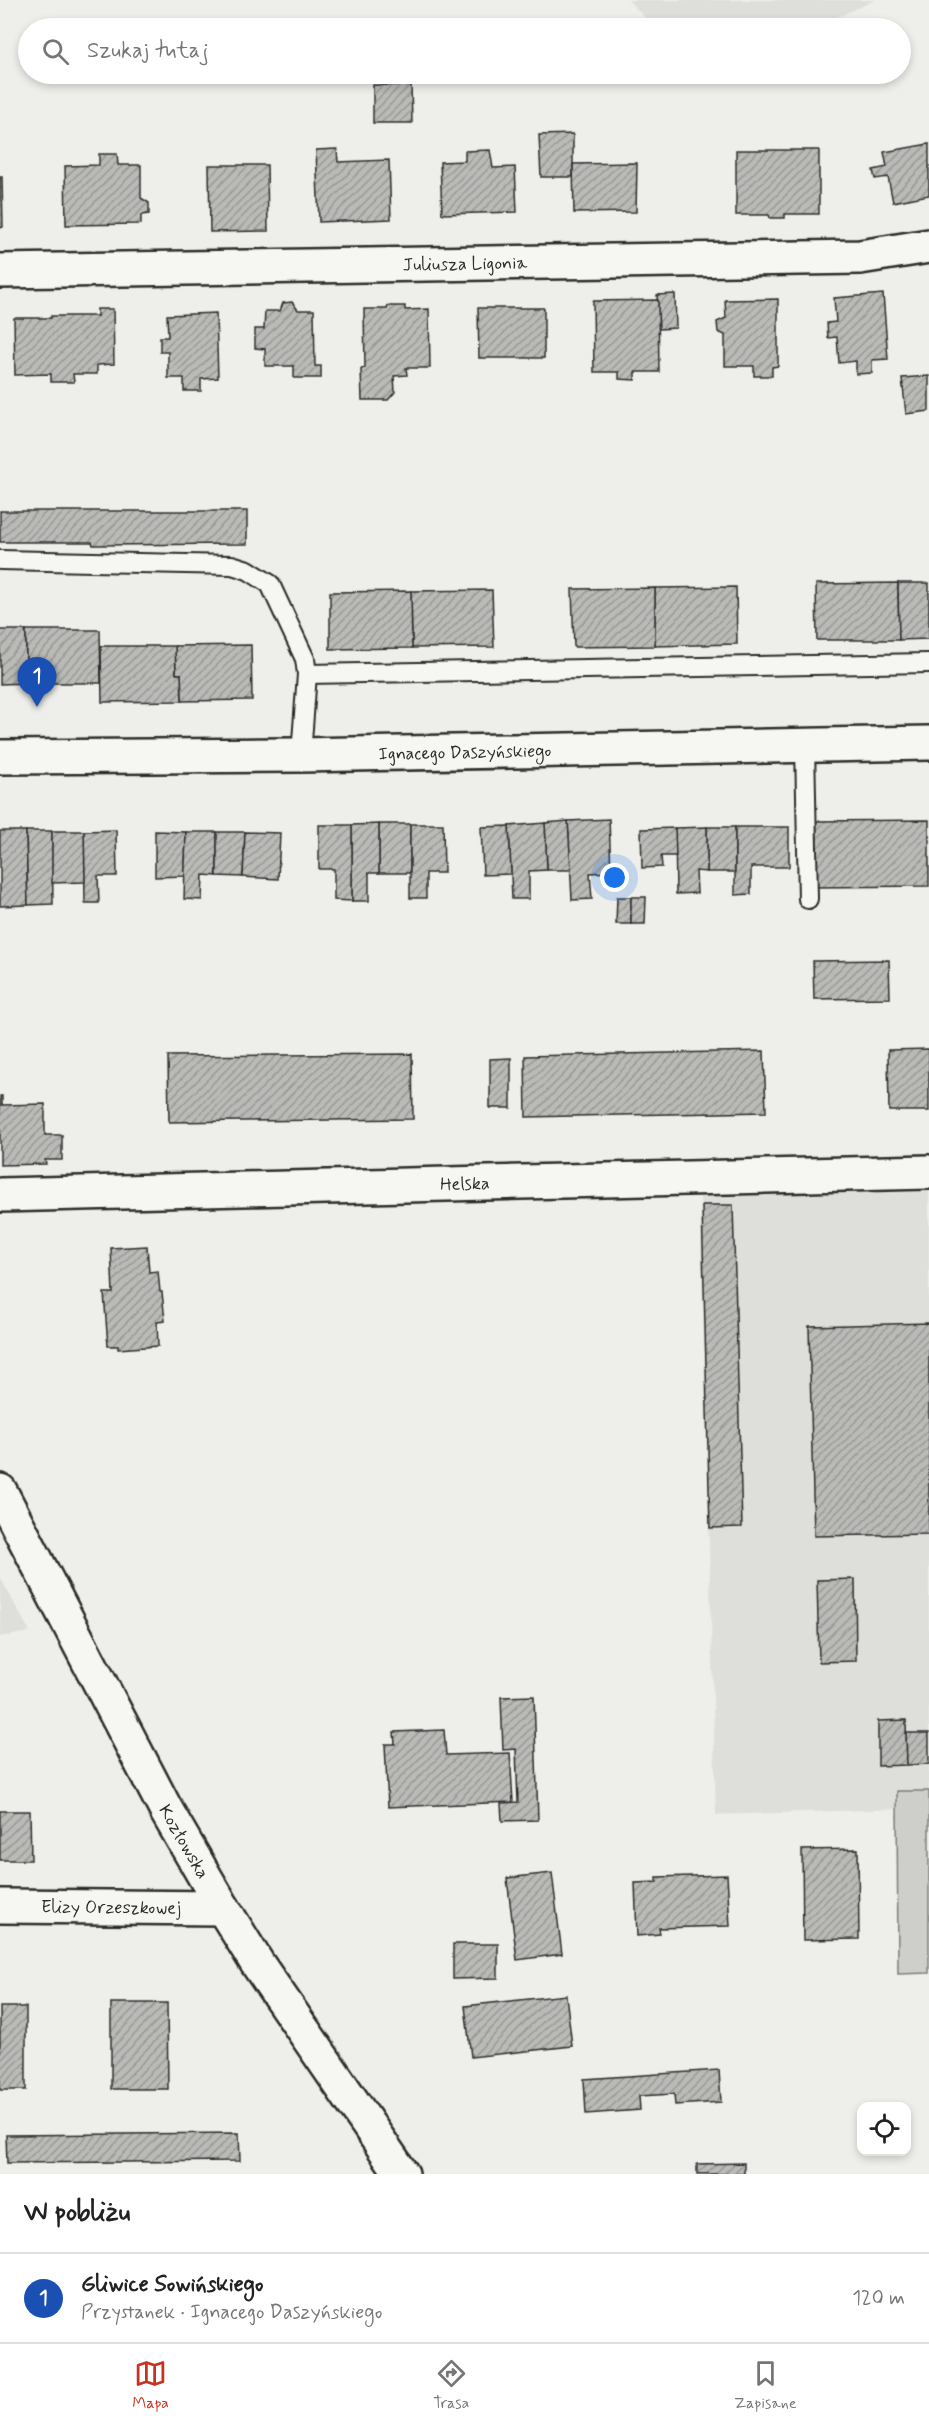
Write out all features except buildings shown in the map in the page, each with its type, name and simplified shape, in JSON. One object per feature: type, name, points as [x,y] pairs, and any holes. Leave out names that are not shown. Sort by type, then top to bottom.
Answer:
[{"type":"street","name":"Juliusza Ligonia","points":[[0,271],[840,258],[929,246]]},
{"type":"street","name":"Ignacego Daszyńskiego","points":[[0,757],[301,755],[929,743]]},
{"type":"street","name":"Helska","points":[[0,1195],[929,1172]]},
{"type":"street","name":"Kozłowska","points":[[0,1491],[166,1810],[223,1908],[256,1963],[402,2174]]},
{"type":"street","name":"Elizy Orzeszkowej","points":[[0,1906],[223,1908]]},
{"type":"lane","points":[[0,560],[232,565],[248,570],[270,584],[306,658],[307,674],[301,755]]},
{"type":"lane","points":[[307,674],[929,663]]},
{"type":"lane","points":[[805,745],[808,899]]},
{"type":"shaded area","points":[[628,0],[875,0],[835,18],[645,18]]},
{"type":"shaded area","points":[[929,1192],[929,1791],[897,1791],[897,1809],[716,1815],[700,1194]]},
{"type":"shaded area","points":[[0,1577],[30,1632],[0,1637]]},
{"type":"shaded area","points":[[897,1791],[929,1791],[929,1973],[898,1974]]},
{"type":"place","name":"Gliwice Sowińskiego","points":[[37,707]]}]
